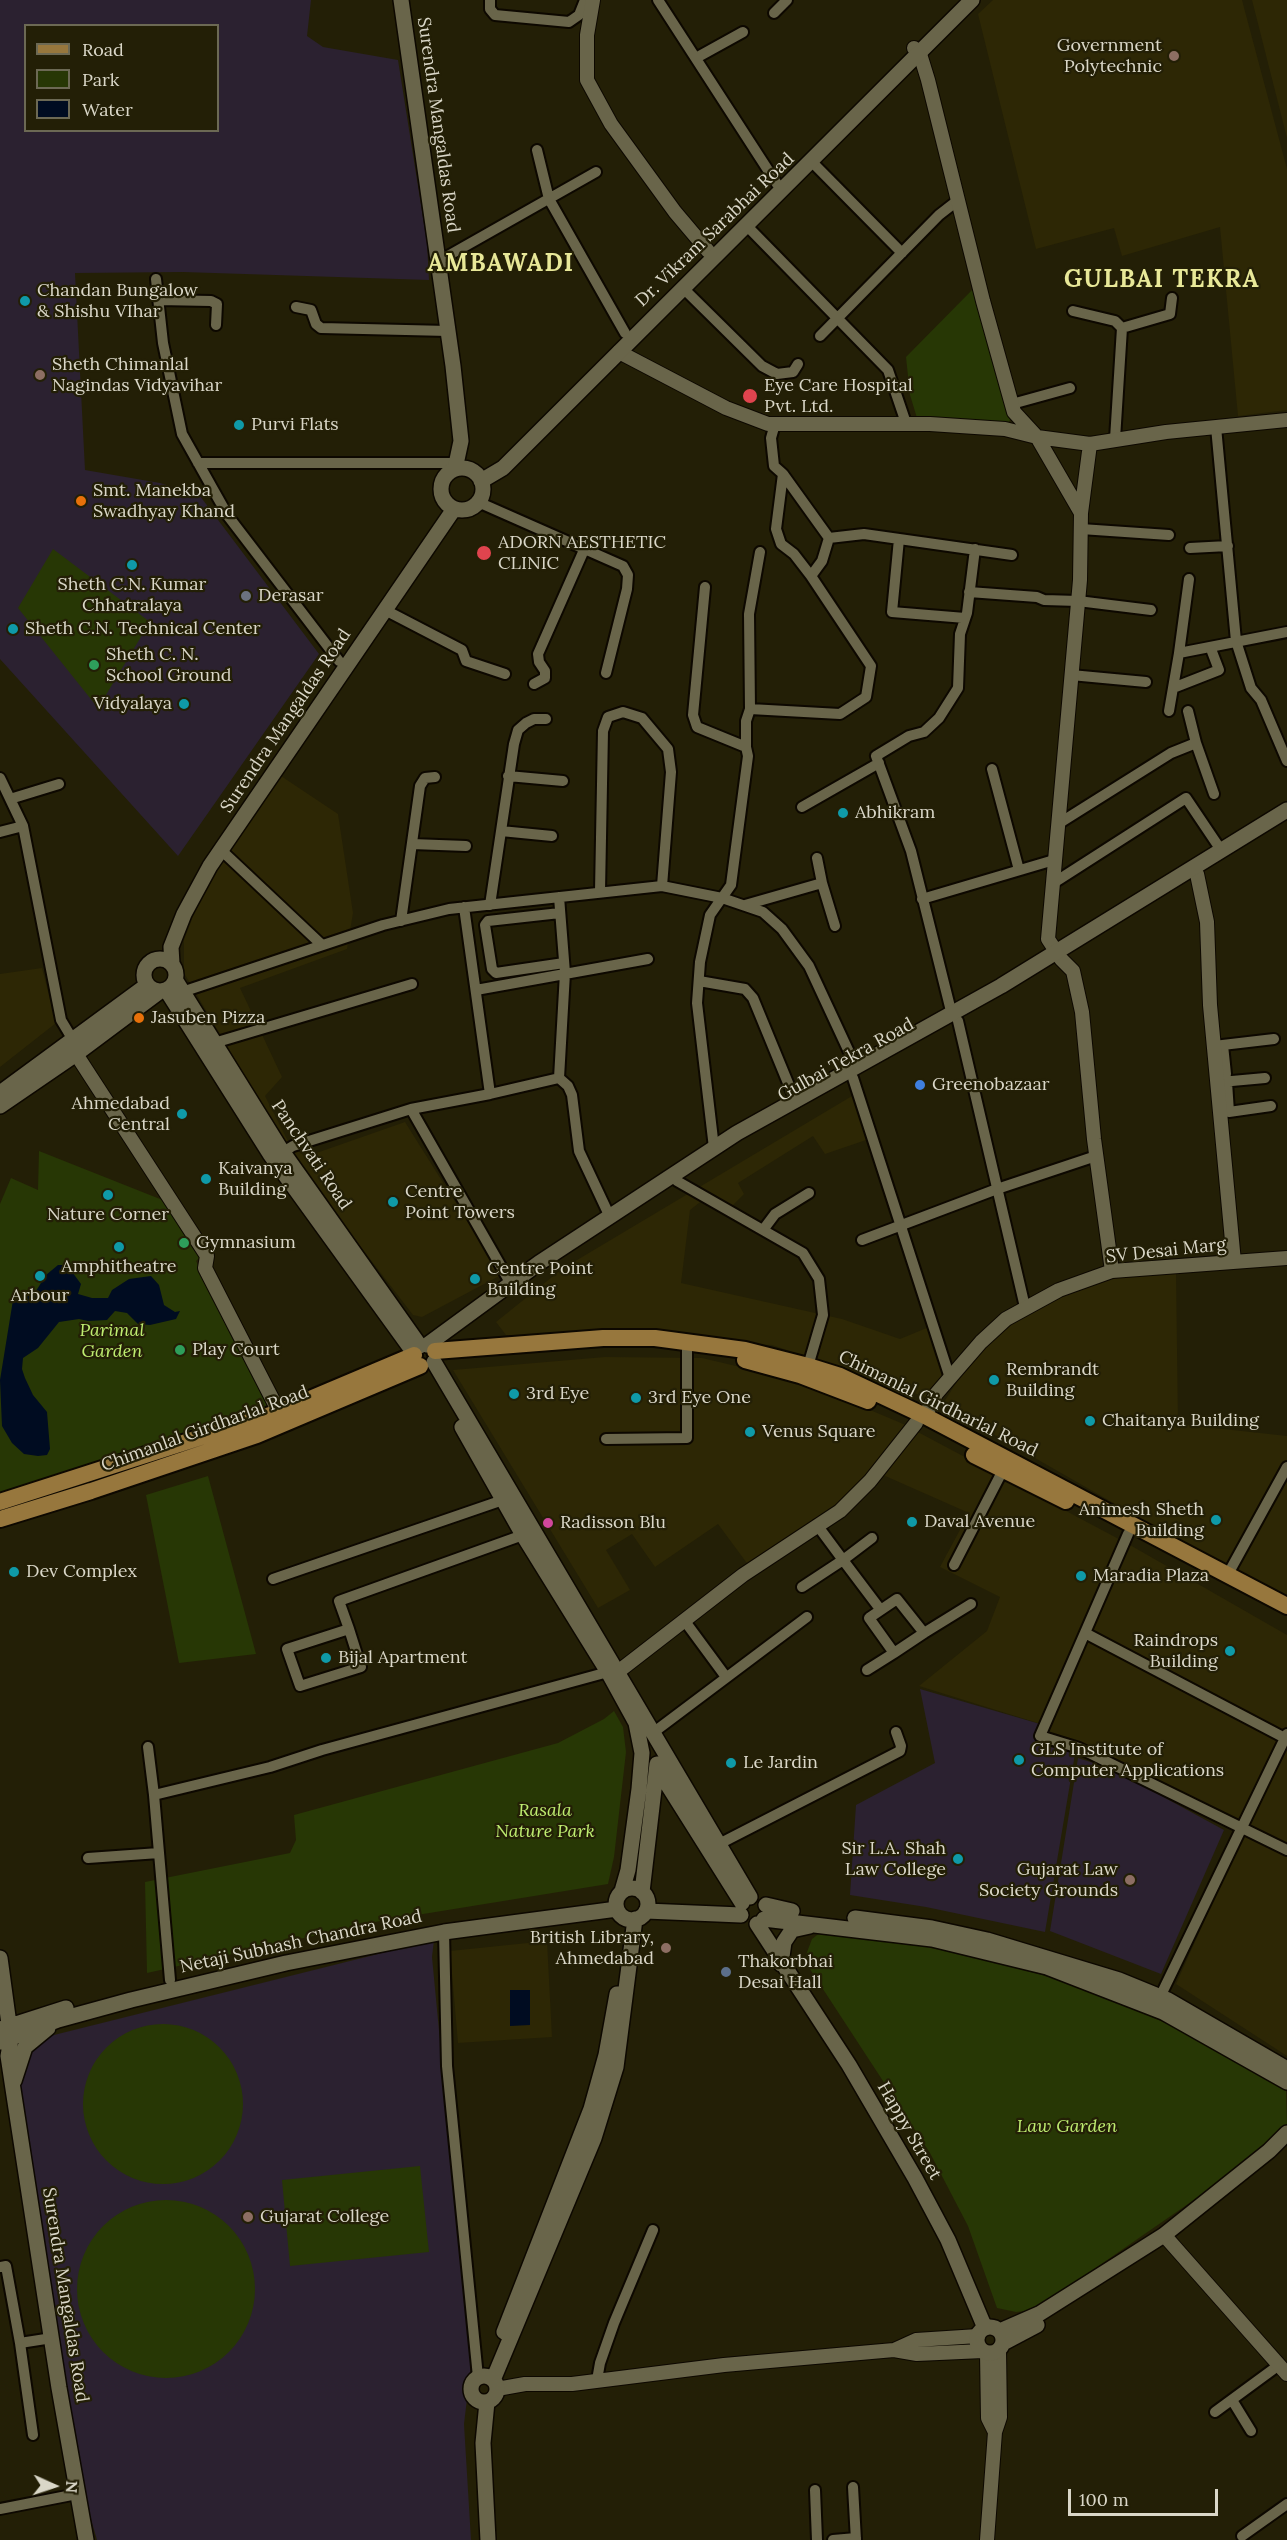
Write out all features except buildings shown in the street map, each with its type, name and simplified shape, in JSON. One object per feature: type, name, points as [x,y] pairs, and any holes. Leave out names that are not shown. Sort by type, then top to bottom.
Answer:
[{"type":"main road","name":"Surendra Mangaldas Road","points":[[401,0],[448,331],[460,441],[467,471]]},
{"type":"main road","name":"Surendra Mangaldas Road","points":[[410,0],[469,440],[467,471]]},
{"type":"main road","name":"Dr. Vikram Sarabhai Road","points":[[467,471],[502,468],[812,162],[917,51],[960,0]]},
{"type":"main road","name":"Dr. Vikram Sarabhai Road","points":[[467,471],[496,462],[708,250],[972,0]]},
{"type":"main road","points":[[467,471],[482,491],[478,502],[467,509],[451,506],[442,498],[441,484],[449,472],[467,471]]},
{"type":"main road","name":"Surendra Mangaldas Road","points":[[166,962],[163,944],[176,910],[202,861],[339,661],[451,506]]},
{"type":"main road","name":"Surendra Mangaldas Road","points":[[166,962],[184,914],[221,850],[385,610],[451,506]]},
{"type":"main road","name":"Gulbai Tekra Road","points":[[1058,955],[1287,810]]},
{"type":"main road","name":"Gulbai Tekra Road","points":[[426,1355],[473,1312],[511,1284],[714,1148],[795,1100],[854,1072],[955,1018],[1287,819]]},
{"type":"main road","points":[[0,1093],[166,988],[176,972],[166,962],[149,963],[145,969],[166,988]]},
{"type":"main road","name":"Panchvati Road","points":[[166,988],[214,1042],[283,1152],[426,1355]]},
{"type":"main road","name":"Panchvati Road","points":[[166,988],[270,1154],[426,1355]]},
{"type":"main road","points":[[0,1106],[74,1047]]},
{"type":"main road","name":"Gulbai Tekra Road","points":[[426,1355],[532,1276],[677,1181],[854,1072]]},
{"type":"main road","name":"Chimanlal Girdharlal Road","points":[[0,1502],[279,1412],[426,1355],[603,1338],[655,1338],[745,1350],[840,1376],[920,1420],[1228,1574],[1287,1606]]},
{"type":"main road","name":"Chimanlal Girdharlal Road","points":[[0,1519],[257,1435],[426,1355],[478,1359],[603,1348],[687,1350],[741,1359],[800,1375],[920,1420],[1003,1470],[1287,1618]]},
{"type":"main road","points":[[426,1355],[502,1500],[657,1739],[719,1844],[743,1906],[745,1921],[762,1916],[773,1909],[932,1928],[1050,1957],[1160,1997],[1287,2069]]},
{"type":"main road","points":[[426,1355],[613,1671],[636,1723],[642,1753],[628,1870],[631,1905]]},
{"type":"main road","points":[[488,2380],[471,2384],[470,2392],[475,2400],[484,2402],[495,2396],[488,2380],[590,2147],[616,2067],[631,1905],[657,1768],[657,1739]]},
{"type":"main road","points":[[657,1768],[743,1906]]},
{"type":"main road","points":[[743,1906],[758,1897],[762,1916]]},
{"type":"main road","name":"Netaji Subhash Chandra Road","points":[[5,2039],[170,1980],[442,1922],[631,1905],[743,1906]]},
{"type":"main road","name":"Netaji Subhash Chandra Road","points":[[5,2039],[58,2020],[225,1976],[444,1932],[631,1905]]},
{"type":"main road","points":[[762,1916],[932,1939],[1047,1967],[1163,2012],[1287,2082]]},
{"type":"main road","name":"Happy Street","points":[[762,1916],[781,1964],[849,2065],[915,2178],[948,2240],[991,2342]]},
{"type":"main road","points":[[781,1964],[784,1942],[792,1930],[821,1924]]},
{"type":"main road","name":"Surendra Mangaldas Road","points":[[0,1958],[5,2039],[86,2540]]},
{"type":"main road","points":[[13,2089],[16,2068],[25,2047],[58,2020]]},
{"type":"main road","points":[[1167,2239],[1287,2133]]},
{"type":"main road","points":[[991,2342],[1086,2296],[1239,2188],[1287,2146]]},
{"type":"main road","points":[[481,2540],[476,2427],[484,2402]]},
{"type":"main road","points":[[484,2402],[483,2444],[488,2540]]},
{"type":"street","points":[[490,0],[490,9],[495,15],[569,22],[579,15],[585,0]]},
{"type":"street","points":[[593,0],[587,35],[587,80],[611,123],[675,212],[708,250]]},
{"type":"street","points":[[658,0],[777,184]]},
{"type":"street","points":[[774,13],[787,0]]},
{"type":"street","points":[[696,58],[743,32]]},
{"type":"street","points":[[917,51],[1014,412],[1037,437],[1082,513]]},
{"type":"street","points":[[537,150],[549,199],[625,333]]},
{"type":"street","points":[[812,162],[902,252]]},
{"type":"street","points":[[446,257],[596,172]]},
{"type":"street","points":[[820,336],[902,252],[957,201]]},
{"type":"street","points":[[747,225],[888,370],[906,423]]},
{"type":"street","points":[[156,279],[163,343],[182,434],[228,516],[339,661]]},
{"type":"street","points":[[683,288],[762,366],[777,374],[793,372],[798,364]]},
{"type":"street","points":[[1122,328],[1170,314],[1172,298]]},
{"type":"street","points":[[158,300],[211,301],[217,304],[216,325]]},
{"type":"street","points":[[297,308],[311,310],[316,324],[321,328],[448,331]]},
{"type":"street","points":[[1073,311],[1115,321],[1122,328],[1115,439]]},
{"type":"street","points":[[619,352],[726,408],[768,424],[906,423],[1005,429],[1037,437],[1090,444],[1115,439],[1287,420]]},
{"type":"street","points":[[1012,404],[1070,388]]},
{"type":"street","points":[[775,424],[771,438],[771,456],[774,466],[783,474],[829,538]]},
{"type":"street","points":[[1216,427],[1236,640],[1251,688],[1261,700],[1287,761]]},
{"type":"street","points":[[1090,444],[1082,513],[1078,601],[1048,939],[1058,955],[1073,971],[1082,1012],[1096,1156],[1112,1271]]},
{"type":"street","points":[[198,463],[467,471]]},
{"type":"street","points":[[750,709],[840,714],[866,697],[871,666],[811,576],[794,554],[781,544],[776,529],[783,474]]},
{"type":"street","points":[[478,502],[623,566],[627,575],[627,589],[606,673]]},
{"type":"street","points":[[1081,529],[1168,535]]},
{"type":"street","points":[[829,538],[864,534],[1012,555]]},
{"type":"street","points":[[811,576],[822,561],[829,538]]},
{"type":"street","points":[[899,539],[892,612],[965,618]]},
{"type":"street","points":[[1190,548],[1228,546]]},
{"type":"street","points":[[975,549],[965,618],[960,634],[958,688],[939,718],[924,732],[909,736],[876,756],[911,851],[955,1018],[1025,1307]]},
{"type":"street","points":[[534,684],[545,678],[545,671],[539,662],[538,654],[584,550]]},
{"type":"street","points":[[714,1148],[697,1003],[710,915],[731,885],[748,756],[746,721],[750,709],[749,614],[760,552]]},
{"type":"street","points":[[1169,711],[1189,579]]},
{"type":"street","points":[[705,587],[693,715],[697,727],[746,747]]},
{"type":"street","points":[[969,592],[1151,610]]},
{"type":"street","points":[[385,610],[462,650],[466,661],[471,664],[506,674]]},
{"type":"street","points":[[1179,653],[1212,648],[1236,640],[1287,632]]},
{"type":"street","points":[[1173,688],[1219,670],[1212,648]]},
{"type":"street","points":[[1071,675],[1146,682]]},
{"type":"street","points":[[600,891],[603,730],[608,717],[623,711],[642,718],[668,749],[671,772],[662,886]]},
{"type":"street","points":[[1188,711],[1196,743],[1214,794]]},
{"type":"street","points":[[490,905],[508,776],[518,730],[534,719],[546,719]]},
{"type":"street","points":[[1058,824],[1171,753],[1196,743]]},
{"type":"street","points":[[802,807],[879,763]]},
{"type":"street","points":[[992,769],[1019,870]]},
{"type":"street","points":[[508,776],[563,781]]},
{"type":"street","points":[[401,921],[420,786],[425,778],[435,777]]},
{"type":"street","points":[[0,778],[23,826],[61,1020],[74,1047],[207,1256],[205,1268],[279,1412]]},
{"type":"street","points":[[10,799],[59,784]]},
{"type":"street","points":[[1052,884],[1186,798],[1221,850]]},
{"type":"street","points":[[0,832],[23,826]]},
{"type":"street","points":[[501,831],[552,836]]},
{"type":"street","points":[[412,844],[466,846]]},
{"type":"street","points":[[221,850],[322,945]]},
{"type":"street","points":[[817,858],[835,926]]},
{"type":"street","points":[[922,899],[1054,860]]},
{"type":"street","points":[[1197,874],[1207,922],[1223,1079],[1234,1262]]},
{"type":"street","points":[[745,906],[822,883]]},
{"type":"street","points":[[166,988],[401,921],[464,907],[662,886],[722,898],[763,912],[783,929],[809,966],[854,1072],[950,1378]]},
{"type":"street","points":[[559,897],[565,968],[559,1078]]},
{"type":"street","points":[[464,907],[490,1094]]},
{"type":"street","points":[[560,913],[488,921],[485,925],[492,969],[496,973],[648,959]]},
{"type":"street","points":[[476,990],[565,968]]},
{"type":"street","points":[[699,981],[736,986],[745,989],[753,998],[795,1100]]},
{"type":"street","points":[[214,1042],[412,984]]},
{"type":"street","points":[[1219,1045],[1274,1039]]},
{"type":"street","points":[[283,1152],[293,1146],[411,1109],[559,1078]]},
{"type":"street","points":[[559,1078],[568,1086],[572,1095],[579,1150],[610,1217]]},
{"type":"street","points":[[1223,1079],[1265,1078]]},
{"type":"street","points":[[1225,1112],[1271,1106]]},
{"type":"street","points":[[411,1109],[511,1284]]},
{"type":"street","points":[[862,1240],[997,1189],[1096,1156]]},
{"type":"street","points":[[677,1181],[803,1253],[819,1279],[822,1315],[808,1366]]},
{"type":"street","points":[[763,1230],[775,1214],[809,1193]]},
{"type":"street","name":"SV Desai Marg","points":[[613,1671],[743,1575],[840,1511],[870,1481],[920,1420],[936,1394],[981,1342],[1006,1319],[1025,1307],[1059,1290],[1112,1271],[1287,1258]]},
{"type":"street","points":[[606,1439],[687,1438],[687,1350]]},
{"type":"street","points":[[1228,1574],[1287,1467]]},
{"type":"street","points":[[954,1565],[1003,1470]]},
{"type":"street","points":[[273,1579],[502,1500]]},
{"type":"street","points":[[816,1525],[880,1609]]},
{"type":"street","points":[[1128,1534],[1040,1736],[1078,1748],[1287,1850]]},
{"type":"street","points":[[349,1629],[287,1649],[300,1686],[361,1667],[349,1629],[339,1601],[523,1535]]},
{"type":"street","points":[[802,1587],[872,1538]]},
{"type":"street","points":[[894,1653],[869,1618],[880,1609],[897,1599],[924,1633]]},
{"type":"street","points":[[867,1670],[971,1604]]},
{"type":"street","points":[[657,1739],[726,1677],[807,1617]]},
{"type":"street","points":[[684,1620],[726,1677]]},
{"type":"street","points":[[1085,1633],[1286,1736],[1240,1827],[1160,1997]]},
{"type":"street","points":[[154,1795],[270,1767],[322,1750],[613,1671]]},
{"type":"street","points":[[719,1844],[900,1751],[901,1746],[896,1732]]},
{"type":"street","points":[[148,1747],[170,1980]]},
{"type":"street","points":[[88,1858],[159,1853]]},
{"type":"street","points":[[444,1932],[447,2066],[471,2296],[488,2380],[597,2380],[724,2365],[894,2350],[916,2354],[991,2342],[1000,2417],[995,2432],[987,2540]]},
{"type":"street","points":[[597,2380],[611,2333],[653,2230]]},
{"type":"street","points":[[1167,2239],[1283,2370],[1215,2412]]},
{"type":"street","points":[[0,2267],[6,2266],[33,2435]]},
{"type":"street","points":[[20,2343],[52,2338]]},
{"type":"street","points":[[1232,2400],[1251,2431]]},
{"type":"street","points":[[833,2540],[856,2539],[853,2487]]},
{"type":"street","points":[[815,2490],[817,2540]]},
{"type":"street","points":[[0,2509],[77,2494]]},
{"type":"street","points":[[1242,2536],[1287,2504]]},
{"type":"shaded area","name":"Sheth Chimanlal Nagindas Vidyavihar","points":[[0,0],[311,0],[307,36],[323,47],[398,60],[427,243],[429,280],[183,272],[75,273],[85,470],[160,483],[200,496],[319,654],[178,856],[0,659]]},
{"type":"shaded area","points":[[993,0],[1242,0],[1287,169],[1287,410],[1238,416],[1220,227],[1122,256],[1114,228],[1036,249],[978,14]]},
{"type":"shaded area","points":[[1252,0],[1287,0],[1287,138]]},
{"type":"shaded area","points":[[281,776],[338,814],[353,913],[347,949],[240,988],[282,1077],[265,1096],[289,1143],[305,1157],[405,1122],[501,1275],[422,1317],[413,1315],[294,1160],[184,973],[184,940],[202,893],[274,782]]},
{"type":"shaded area","points":[[42,968],[56,1023],[0,1067],[0,974]]},
{"type":"shaded area","points":[[852,1096],[869,1139],[825,1154],[813,1136],[738,1183],[744,1194],[730,1208],[708,1196],[690,1210],[681,1283],[842,1319],[900,1339],[929,1327],[948,1377],[931,1399],[772,1345],[506,1335],[496,1322],[562,1269]]},
{"type":"shaded area","points":[[1176,1272],[1178,1424],[1287,1436],[1287,1602],[942,1405],[962,1374],[985,1345],[1009,1324],[1076,1288],[1099,1280]]},
{"type":"shaded area","points":[[605,1357],[702,1358],[804,1382],[908,1426],[867,1477],[835,1509],[749,1566],[718,1524],[655,1567],[632,1534],[606,1550],[630,1590],[598,1608],[453,1370]]},
{"type":"shaded area","points":[[916,1431],[1130,1545],[1287,1635],[1287,2056],[1176,1984],[1243,1835],[1080,1745],[1040,1732],[1041,1724],[919,1686],[987,1631],[1000,1597],[940,1567],[969,1513],[883,1475]]},
{"type":"shaded area","points":[[920,1689],[1040,1724],[1035,1743],[1075,1754],[1045,1932],[926,1907],[850,1895],[856,1805],[935,1763]]},
{"type":"shaded area","name":"Gujarat Law Society Grounds","points":[[1078,1758],[1112,1769],[1224,1830],[1161,1974],[1050,1931]]},
{"type":"shaded area","name":"Gujarat College","points":[[434,1940],[432,1957],[471,2366],[464,2424],[471,2540],[97,2540],[84,2495],[13,2047]]},
{"type":"shaded area","points":[[547,1941],[552,2037],[458,2043],[450,1951]]},
{"type":"green space","points":[[975,287],[1012,415],[1009,422],[917,418],[910,395],[906,357]]},
{"type":"green space","name":"Sheth C. N. School Ground","points":[[53,549],[150,622],[98,708],[18,608]]},
{"type":"green space","name":"Parimal Garden","points":[[39,1151],[165,1201],[201,1256],[196,1261],[265,1395],[267,1410],[0,1496],[0,1204],[11,1178],[38,1190]]},
{"type":"green space","points":[[208,1476],[256,1654],[179,1663],[146,1495]]},
{"type":"green space","name":"Rasala Nature Park","points":[[614,1711],[623,1727],[626,1752],[614,1857],[608,1884],[380,1921],[147,1973],[145,1882],[290,1853],[296,1840],[294,1815],[558,1743],[604,1719]]},
{"type":"green space","name":"Law Garden","points":[[821,1932],[909,1942],[974,1956],[1053,1978],[1135,2009],[1185,2032],[1286,2090],[1287,2124],[1261,2150],[1201,2195],[1035,2310],[1016,2312],[997,2308],[968,2226],[930,2153],[804,1960],[812,1939]]},
{"type":"green space","points":[[163,2024],[193,2030],[219,2048],[237,2074],[243,2104],[237,2134],[219,2160],[193,2178],[163,2184],[133,2178],[107,2160],[89,2134],[83,2104],[89,2074],[107,2048],[133,2030]]},
{"type":"green space","points":[[420,2166],[429,2252],[290,2266],[282,2180]]},
{"type":"green space","points":[[166,2200],[200,2207],[229,2226],[248,2255],[255,2289],[248,2323],[229,2352],[200,2371],[166,2378],[132,2371],[103,2352],[84,2323],[77,2289],[84,2255],[103,2226],[132,2207]]},
{"type":"water","points":[[58,1265],[67,1265],[81,1284],[78,1294],[92,1298],[108,1298],[112,1290],[129,1279],[151,1276],[159,1285],[164,1305],[175,1312],[180,1311],[176,1319],[150,1325],[138,1324],[127,1313],[115,1311],[107,1320],[79,1319],[59,1322],[38,1348],[23,1358],[22,1369],[25,1378],[33,1395],[47,1412],[50,1449],[47,1455],[38,1456],[24,1454],[12,1443],[2,1426],[0,1380],[13,1300],[18,1293],[25,1298],[28,1293],[36,1291],[46,1275]]},
{"type":"water","points":[[510,1990],[530,1990],[530,2025],[510,2026]]},
{"type":"place","name":"Government Polytechnic","points":[[1174,56]]},
{"type":"place","name":"Chandan Bungalow & Shishu VIhar","points":[[25,301]]},
{"type":"place","name":"Sheth Chimanlal Nagindas Vidyavihar","points":[[40,375]]},
{"type":"place","name":"Eye Care Hospital Pvt. Ltd.","points":[[750,396]]},
{"type":"place","name":"Purvi Flats","points":[[239,425]]},
{"type":"place","name":"Smt. Manekba Swadhyay Khand","points":[[81,501]]},
{"type":"place","name":"ADORN AESTHETIC CLINIC","points":[[484,553]]},
{"type":"place","name":"Sheth C.N. Kumar Chhatralaya","points":[[132,565]]},
{"type":"place","name":"Derasar","points":[[246,596]]},
{"type":"place","name":"Sheth C.N. Technical Center","points":[[13,629]]},
{"type":"place","name":"Sheth C. N. School Ground","points":[[94,665]]},
{"type":"place","name":"Vidyalaya","points":[[184,704]]},
{"type":"place","name":"Abhikram","points":[[843,813]]},
{"type":"place","name":"Jasuben Pizza","points":[[139,1018]]},
{"type":"place","name":"Greenobazaar","points":[[920,1085]]},
{"type":"place","name":"Ahmedabad Central","points":[[182,1114]]},
{"type":"place","name":"Kaivanya Building","points":[[206,1179]]},
{"type":"place","name":"Nature Corner","points":[[108,1195]]},
{"type":"place","name":"Centre Point Towers","points":[[393,1202]]},
{"type":"place","name":"Gymnasium","points":[[184,1243]]},
{"type":"place","name":"Amphitheatre","points":[[119,1247]]},
{"type":"place","name":"Arbour","points":[[40,1276]]},
{"type":"place","name":"Centre Point Building","points":[[475,1279]]},
{"type":"place","name":"Play Court","points":[[180,1350]]},
{"type":"place","name":"Rembrandt Building","points":[[994,1380]]},
{"type":"place","name":"3rd Eye","points":[[514,1394]]},
{"type":"place","name":"3rd Eye One","points":[[636,1398]]},
{"type":"place","name":"Chaitanya Building","points":[[1090,1421]]},
{"type":"place","name":"Venus Square","points":[[750,1432]]},
{"type":"place","name":"Animesh Sheth Building","points":[[1216,1520]]},
{"type":"place","name":"Daval Avenue","points":[[912,1522]]},
{"type":"place","name":"Radisson Blu","points":[[548,1523]]},
{"type":"place","name":"Dev Complex","points":[[14,1572]]},
{"type":"place","name":"Maradia Plaza","points":[[1081,1576]]},
{"type":"place","name":"Raindrops Building","points":[[1230,1651]]},
{"type":"place","name":"Bijal Apartment","points":[[326,1658]]},
{"type":"place","name":"GLS Institute of Computer Applications","points":[[1019,1760]]},
{"type":"place","name":"Le Jardin","points":[[731,1763]]},
{"type":"place","name":"Sir L.A. Shah Law College","points":[[958,1859]]},
{"type":"place","name":"Gujarat Law Society Grounds","points":[[1130,1880]]},
{"type":"place","name":"British Library, Ahmedabad","points":[[666,1948]]},
{"type":"place","name":"Thakorbhai Desai Hall","points":[[726,1972]]},
{"type":"place","name":"Gujarat College","points":[[248,2217]]},
{"type":"district","name":"AMBAWADI","points":[[501,264]]},
{"type":"district","name":"GULBAI TEKRA","points":[[1162,280]]}]
